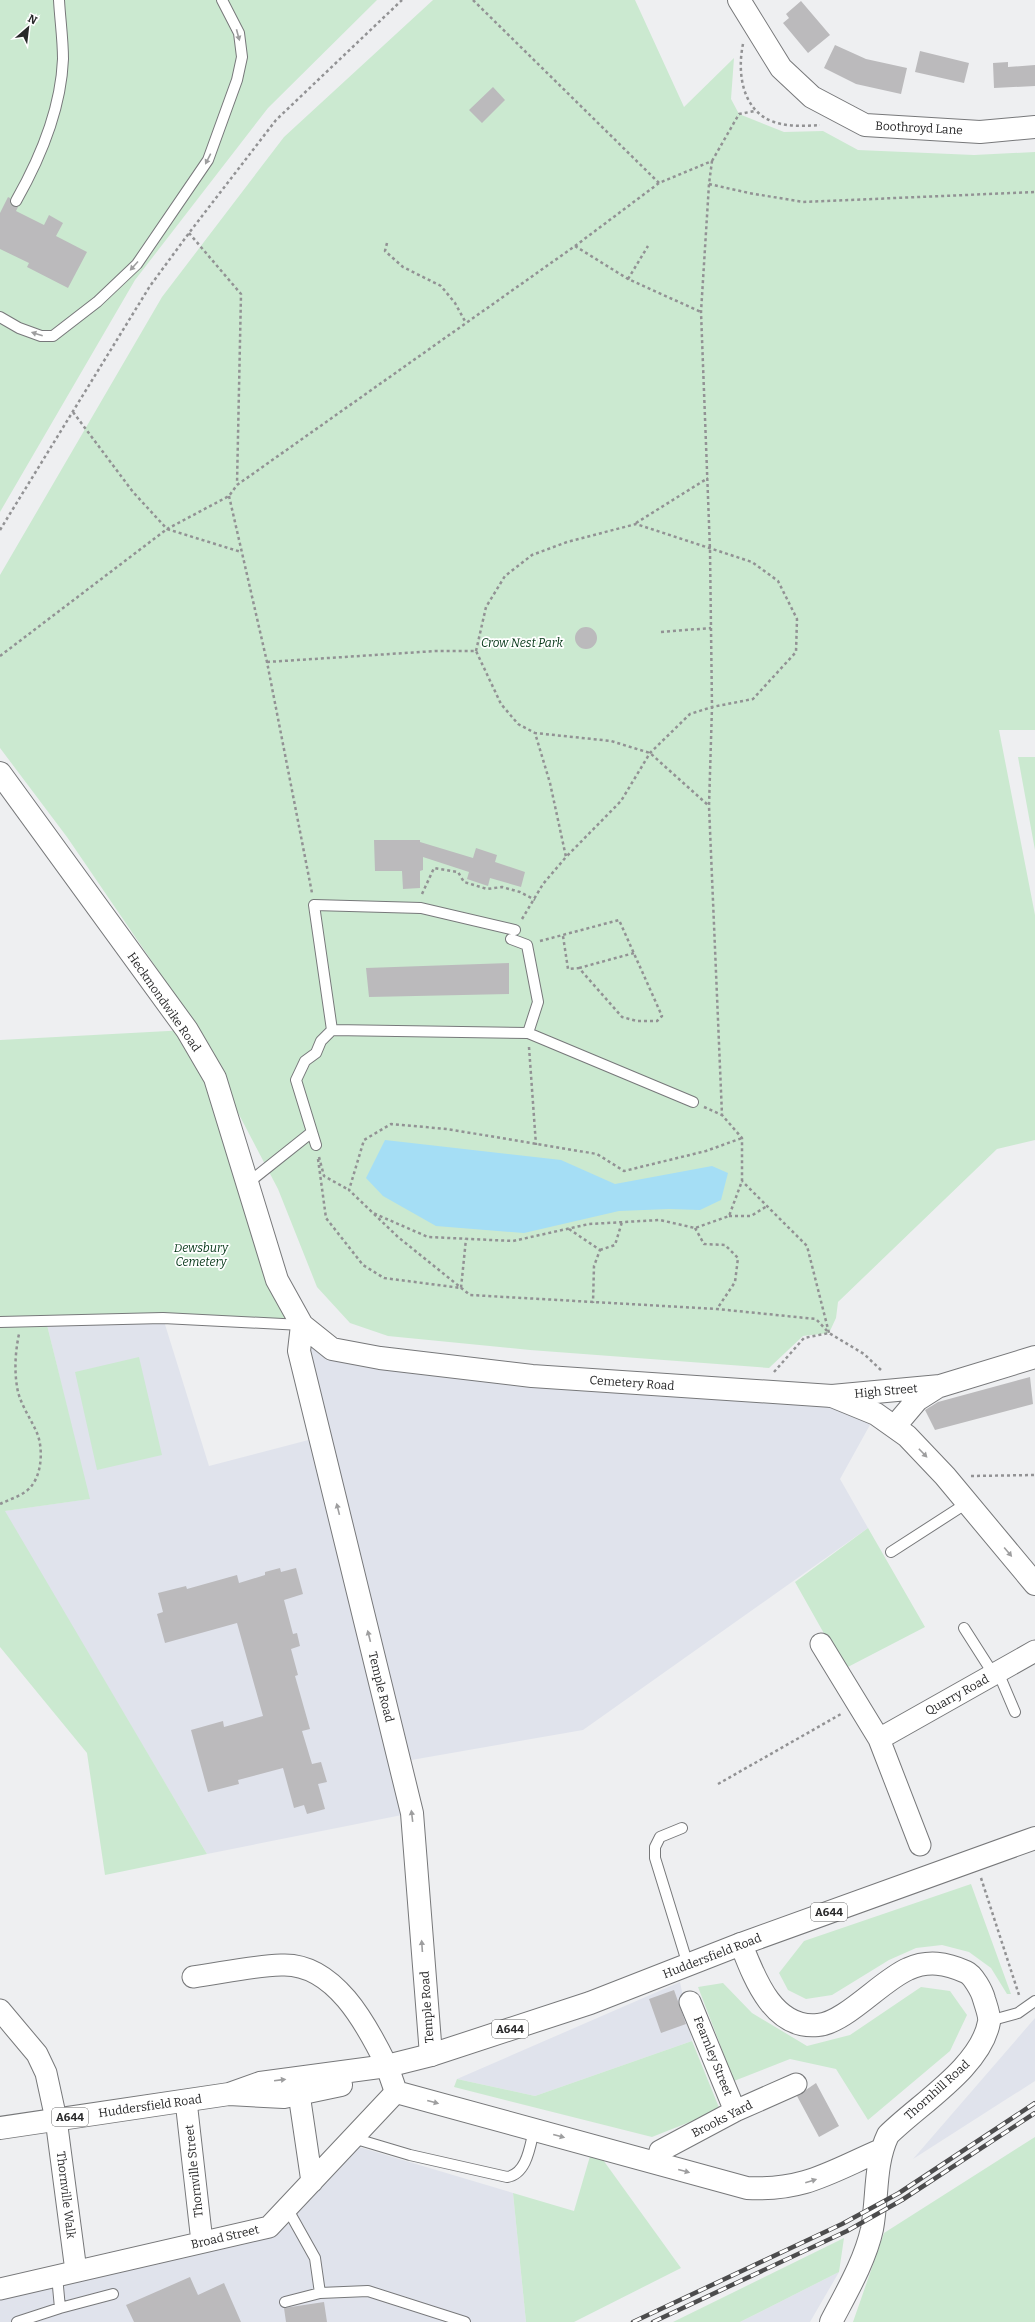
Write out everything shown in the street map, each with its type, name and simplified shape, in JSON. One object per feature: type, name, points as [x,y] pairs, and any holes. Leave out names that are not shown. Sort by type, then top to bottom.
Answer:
[{"type":"main road","name":"Boothroyd Lane","points":[[739,0],[781,68],[812,97],[865,125],[980,132],[1035,127]]},
{"type":"main road","name":"Heckmondwike Road","points":[[0,773],[187,1030],[215,1078],[277,1280],[302,1324]]},
{"type":"main road","name":"Cemetery Road","points":[[302,1324],[332,1349],[380,1358],[532,1376],[832,1396],[876,1414],[895,1426],[945,1476],[1035,1584]]},
{"type":"main road","name":"Temple Road","points":[[302,1324],[299,1351],[412,1813],[431,2055]]},
{"type":"main road","name":"High Street","points":[[832,1396],[940,1386],[1035,1357]]},
{"type":"main road","name":"High Street","points":[[895,1426],[917,1400],[940,1386]]},
{"type":"main road","name":"Huddersfield Road","points":[[0,2128],[229,2094],[260,2083],[387,2066],[431,2055],[590,2003],[741,1944],[1035,1838]]},
{"type":"main road","name":"Thornhill Road","points":[[741,1944],[755,1978],[776,2010],[789,2019],[802,2023],[819,2025],[840,2016],[907,1969],[926,1963],[949,1964],[968,1973],[983,1995],[989,2021],[983,2044],[968,2064],[903,2120],[888,2135],[881,2150],[872,2229],[864,2252],[831,2322]]},
{"type":"main road","name":"Huddersfield Road","points":[[229,2094],[284,2097],[351,2083],[387,2066]]},
{"type":"main road","points":[[387,2066],[396,2092],[747,2188],[772,2189],[796,2186],[822,2178],[881,2150]]},
{"type":"street","points":[[821,1644],[879,1739],[920,1844]]},
{"type":"street","name":"Quarry Road","points":[[879,1739],[1035,1652]]},
{"type":"street","points":[[193,1977],[282,1964],[307,1968],[329,1982],[347,2001],[371,2034],[387,2066]]},
{"type":"street","name":"Fearnley Street","points":[[690,2002],[735,2111]]},
{"type":"street","name":"Thornville Walk","points":[[0,2010],[37,2054],[46,2073],[56,2119],[66,2274]]},
{"type":"street","name":"Brooks Yard","points":[[657,2163],[660,2151],[735,2111],[796,2084]]},
{"type":"street","name":"Broad Street","points":[[0,2289],[269,2226],[396,2092]]},
{"type":"street","points":[[300,2094],[312,2182]]},
{"type":"street","name":"Thornville Street","points":[[186,2101],[202,2242]]},
{"type":"lane","points":[[16,201],[29,179],[55,115],[63,59],[59,0]]},
{"type":"lane","points":[[0,317],[19,328],[41,336],[53,336],[98,302],[136,264],[208,160],[237,80],[242,57],[239,33],[222,0]]},
{"type":"lane","points":[[332,1030],[314,906],[421,908],[512,934],[527,945],[538,1002],[528,1033]]},
{"type":"lane","points":[[316,1145],[296,1080],[305,1061],[316,1053],[320,1041],[332,1030],[528,1033],[693,1102]]},
{"type":"lane","points":[[248,1183],[312,1132]]},
{"type":"lane","points":[[0,1322],[163,1318],[302,1324]]},
{"type":"lane","points":[[890,1552],[967,1503]]},
{"type":"lane","points":[[964,1628],[996,1673],[1015,1712]]},
{"type":"lane","points":[[682,1828],[660,1838],[655,1848],[656,1858],[688,1965]]},
{"type":"lane","points":[[989,2021],[1018,2013],[1035,2001]]},
{"type":"lane","points":[[353,2138],[410,2155],[507,2177],[515,2176],[521,2171],[534,2130]]},
{"type":"lane","points":[[287,2208],[314,2258],[320,2293]]},
{"type":"lane","points":[[60,2308],[66,2274]]},
{"type":"lane","points":[[285,2302],[320,2293],[368,2291],[465,2322]]},
{"type":"lane","points":[[17,2322],[60,2308],[114,2294]]},
{"type":"path","points":[[0,530],[150,286],[189,233],[276,120],[402,0]]},
{"type":"path","points":[[473,0],[659,183]]},
{"type":"path","points":[[722,1116],[709,806],[712,707],[710,550],[701,312],[709,184],[712,161],[739,114],[756,111]]},
{"type":"path","points":[[0,656],[167,529],[229,496],[237,485],[575,246],[659,183],[712,161]]},
{"type":"path","points":[[709,184],[749,193],[803,202],[1035,192]]},
{"type":"path","points":[[189,233],[241,294],[237,485]]},
{"type":"path","points":[[387,242],[385,251],[402,267],[441,286],[455,303],[466,323]]},
{"type":"path","points":[[575,246],[628,279],[701,312]]},
{"type":"path","points":[[628,279],[648,246]]},
{"type":"path","points":[[73,412],[133,492],[167,529],[242,552]]},
{"type":"path","points":[[708,478],[636,524],[567,542],[532,555],[505,576],[486,607],[476,651],[501,704],[518,724],[535,733],[611,741],[650,753],[709,806]]},
{"type":"path","points":[[229,496],[267,662],[314,906]]},
{"type":"path","points":[[512,934],[544,884],[566,857],[621,801],[650,753],[690,714],[712,707],[754,699],[796,652],[797,619],[778,581],[752,562],[710,550],[636,524]]},
{"type":"path","points":[[660,632],[711,628]]},
{"type":"path","points":[[267,662],[436,651],[476,651]]},
{"type":"path","points":[[535,733],[550,783],[566,857]]},
{"type":"path","points":[[421,908],[422,894],[434,868],[458,872],[464,882],[487,889],[502,887],[520,892],[535,900]]},
{"type":"path","points":[[527,945],[619,920],[662,1016],[657,1021],[637,1021],[622,1017],[579,968]]},
{"type":"path","points":[[563,936],[568,969],[579,968],[634,953]]},
{"type":"path","points":[[528,1033],[536,1145]]},
{"type":"path","points":[[693,1102],[722,1116],[742,1138],[742,1182],[729,1216]]},
{"type":"path","points":[[349,1190],[364,1140],[391,1124],[447,1129],[597,1154],[624,1171],[706,1151],[742,1138]]},
{"type":"path","points":[[316,1145],[324,1176],[349,1190],[398,1238],[470,1295],[717,1309],[816,1319],[829,1333],[875,1363],[888,1378],[893,1390]]},
{"type":"path","points":[[316,1145],[326,1218],[363,1265],[384,1278],[461,1288]]},
{"type":"path","points":[[742,1182],[807,1246],[829,1333]]},
{"type":"path","points":[[373,1213],[428,1238],[466,1238],[513,1241],[589,1224],[660,1220],[695,1228],[729,1216],[751,1216],[767,1206]]},
{"type":"path","points":[[600,1250],[615,1245],[622,1222]]},
{"type":"path","points":[[695,1228],[704,1244],[725,1245],[738,1258],[735,1282],[717,1309]]},
{"type":"path","points":[[568,1229],[600,1250]]},
{"type":"path","points":[[461,1288],[466,1238]]},
{"type":"path","points":[[593,1303],[594,1266],[600,1250]]},
{"type":"path","points":[[0,1504],[26,1492],[36,1476],[42,1461],[37,1433],[27,1415],[18,1392],[15,1355],[21,1322]]},
{"type":"path","points":[[761,1391],[780,1363],[804,1338],[829,1333]]},
{"type":"path","points":[[945,1476],[1035,1475]]},
{"type":"path","points":[[718,1784],[857,1705]]},
{"type":"path","points":[[975,1860],[1024,2009]]},
{"type":"shaded area","points":[[163,1318],[209,1466],[320,1437],[302,1325],[332,1349],[761,1391],[876,1414],[840,1479],[868,1528],[583,1730],[400,1762],[412,1813],[207,1854],[4,1511],[89,1499],[46,1321]]},
{"type":"shaded area","points":[[680,1982],[692,2041],[535,2096],[457,2079]]},
{"type":"shaded area","points":[[1035,2018],[1035,2081],[913,2159]]},
{"type":"shaded area","points":[[359,2147],[513,2193],[526,2322],[0,2322],[0,2298],[277,2235]]},
{"type":"shaded area","points":[[839,2272],[810,2322],[740,2322]]},
{"type":"green space","points":[[0,0],[377,0],[268,108],[135,280],[0,512]]},
{"type":"green space","name":"Crow Nest Park","points":[[433,0],[635,0],[684,107],[734,58],[731,99],[739,114],[784,132],[823,131],[858,150],[974,155],[1035,152],[1035,730],[999,730],[1035,915],[1035,1140],[997,1149],[838,1302],[836,1318],[829,1333],[803,1336],[769,1368],[530,1350],[388,1336],[350,1323],[317,1287],[278,1189],[181,1004],[67,837],[0,748],[0,575],[162,297],[284,137]]},
{"type":"green space","points":[[1018,757],[1035,757],[1035,850]]},
{"type":"green space","name":"Dewsbury Cemetery","points":[[187,1030],[302,1325],[46,1321],[90,1499],[5,1511],[207,1854],[105,1875],[87,1753],[0,1647],[0,1040]]},
{"type":"green space","points":[[139,1357],[162,1455],[97,1470],[75,1372]]},
{"type":"green space","points":[[868,1528],[925,1627],[844,1669],[795,1582]]},
{"type":"green space","points":[[971,1884],[1011,1994],[1007,1994],[991,1968],[969,1952],[942,1945],[916,1948],[889,1960],[832,1995],[806,1999],[788,1990],[779,1973],[804,1941]]},
{"type":"green space","points":[[723,1983],[752,2013],[807,2046],[850,2035],[921,1987],[950,1991],[967,2015],[950,2051],[868,2120],[836,2069],[790,2059],[734,2081],[698,1987]]},
{"type":"green space","points":[[692,2041],[720,2110],[652,2137],[454,2087],[457,2079],[535,2096]]},
{"type":"green space","points":[[1035,2137],[1035,2322],[853,2322],[884,2233]]},
{"type":"green space","points":[[593,2146],[681,2268],[574,2322],[526,2322],[513,2193],[574,2211]]},
{"type":"green space","points":[[844,2238],[839,2272],[740,2322],[673,2322]]},
{"type":"water","points":[[385,1140],[561,1160],[615,1184],[712,1166],[728,1173],[721,1200],[700,1210],[669,1209],[619,1211],[524,1233],[436,1226],[383,1196],[366,1178]]},
{"type":"building","points":[[801,1],[830,35],[808,53],[783,23],[789,18],[786,14]]},
{"type":"building","points":[[835,45],[866,59],[907,68],[901,94],[856,84],[824,68]]},
{"type":"building","points":[[920,51],[969,63],[964,83],[915,72]]},
{"type":"building","points":[[1008,62],[1008,67],[1035,65],[1035,86],[994,88],[993,63]]},
{"type":"building","points":[[493,87],[505,100],[482,123],[469,110]]},
{"type":"building","points":[[8,197],[10,198],[11,205],[18,207],[16,211],[44,225],[49,215],[63,223],[56,236],[87,252],[68,288],[27,267],[29,263],[0,249],[0,213]]},
{"type":"building","points":[[582,627],[590,627],[597,634],[597,642],[590,649],[582,649],[575,642],[575,634]]},
{"type":"building","points":[[374,840],[420,840],[420,842],[473,858],[476,848],[497,855],[495,862],[525,872],[521,887],[490,878],[488,886],[467,879],[469,872],[423,857],[423,870],[420,871],[420,888],[403,889],[402,871],[375,871]]},
{"type":"building","points":[[509,963],[509,994],[369,997],[366,968]]},
{"type":"building","points":[[1030,1377],[1033,1404],[935,1430],[925,1410],[938,1402]]},
{"type":"building","points":[[280,1568],[281,1572],[296,1568],[303,1594],[284,1600],[293,1634],[297,1633],[300,1646],[291,1649],[298,1675],[295,1676],[310,1729],[302,1731],[312,1764],[321,1762],[327,1782],[318,1784],[325,1809],[307,1814],[304,1805],[294,1808],[283,1768],[238,1780],[239,1784],[208,1792],[191,1730],[223,1721],[224,1727],[263,1716],[237,1623],[165,1643],[157,1614],[163,1612],[158,1593],[186,1586],[187,1589],[237,1575],[239,1583],[265,1575],[265,1572]]},
{"type":"building","points":[[674,1990],[686,2024],[661,2033],[649,1999]]},
{"type":"building","points":[[816,2083],[839,2126],[819,2137],[797,2096]]},
{"type":"building","points":[[190,2277],[198,2295],[224,2283],[241,2322],[134,2322],[126,2305]]},
{"type":"building","points":[[324,2302],[327,2322],[286,2322],[284,2308]]},
{"type":"railway","points":[[633,2322],[842,2224],[899,2193],[1035,2103]]},
{"type":"railway","points":[[653,2322],[847,2231],[902,2200],[1035,2113]]}]
